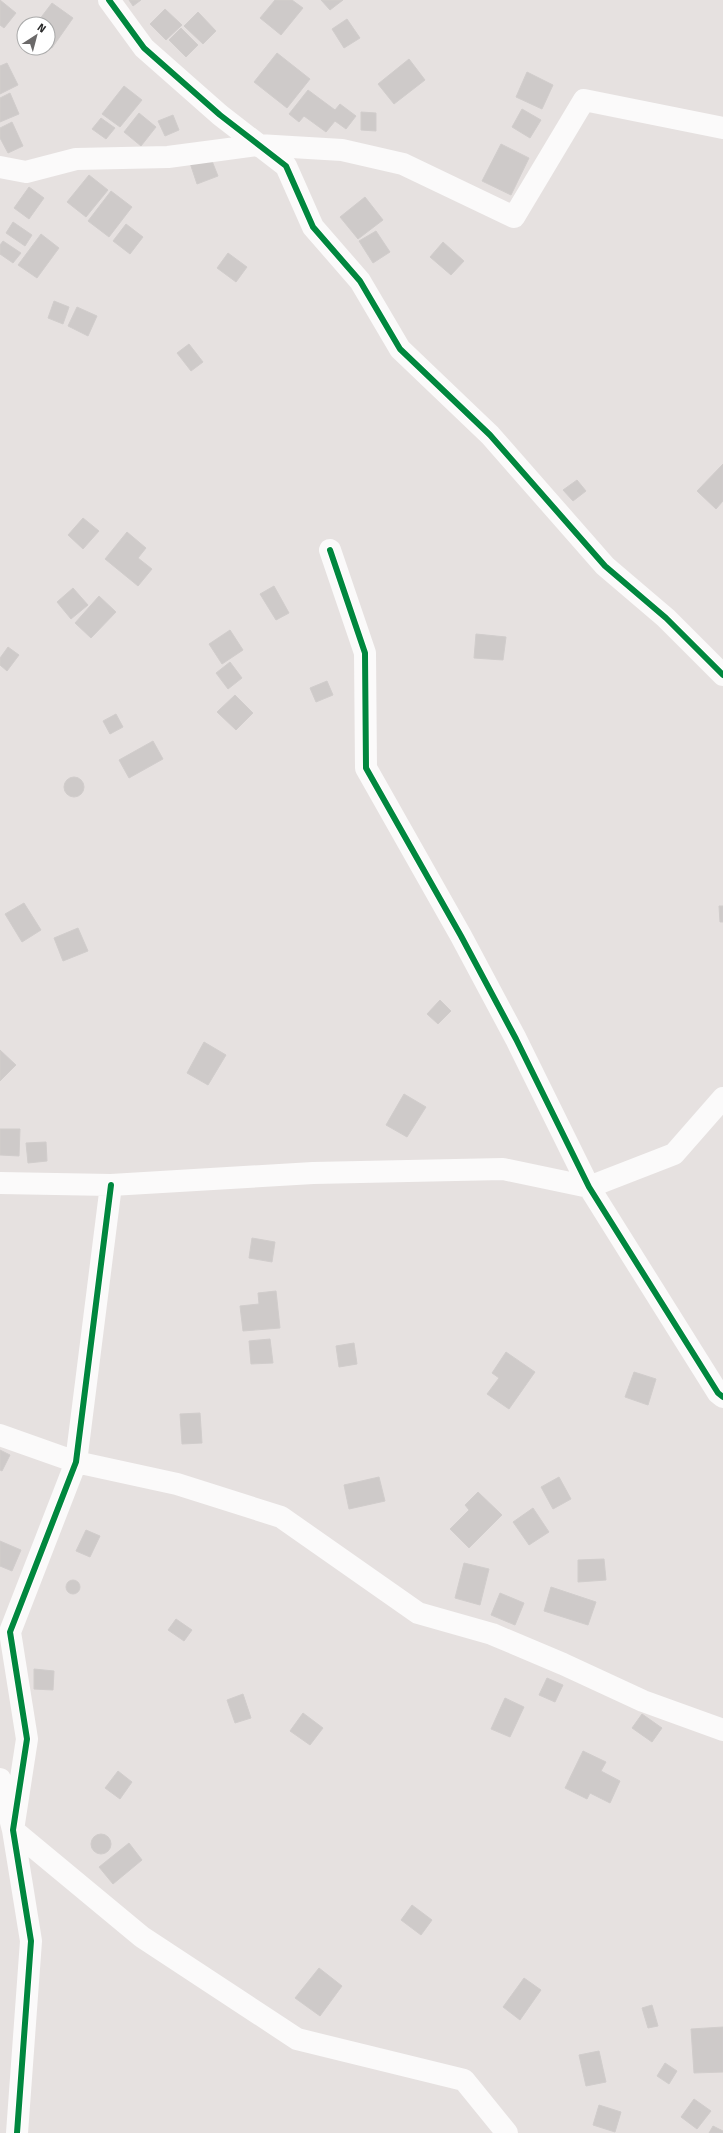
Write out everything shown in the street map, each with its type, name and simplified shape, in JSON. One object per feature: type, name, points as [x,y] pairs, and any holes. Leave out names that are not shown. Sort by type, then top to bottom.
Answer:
[{"type":"street","points":[[109,0],[144,48],[220,115],[286,166],[313,227],[360,281],[400,349],[490,435],[605,566],[666,618],[723,675]]},
{"type":"street","points":[[0,167],[26,172],[76,159],[168,157],[258,145],[342,150],[403,164],[514,218],[584,100],[723,128]]},
{"type":"street","points":[[330,550],[365,653],[366,768],[461,936],[516,1040],[589,1187],[718,1393],[723,1397]]},
{"type":"street","points":[[0,1183],[111,1185],[313,1173],[503,1169],[589,1187],[674,1154],[723,1098]]},
{"type":"street","points":[[13,1830],[27,1739],[10,1632],[76,1462],[111,1185]]},
{"type":"street","points":[[0,1435],[76,1462],[177,1484],[281,1517],[418,1613],[492,1634],[563,1664],[643,1701],[723,1730]]},
{"type":"street","points":[[0,1779],[13,1830],[31,1941],[17,2133]]},
{"type":"street","points":[[13,1830],[142,1937],[297,2039],[464,2080],[507,2133]]},
{"type":"building","points":[[0,0],[16,13],[4,28],[0,25]]},
{"type":"building","points":[[129,0],[141,0],[133,6]]},
{"type":"building","points":[[275,0],[292,0],[303,8],[281,35],[260,18]]},
{"type":"building","points":[[321,0],[343,0],[330,10]]},
{"type":"building","points":[[52,3],[73,18],[56,42],[56,16],[42,16]]},
{"type":"building","points":[[165,9],[182,25],[166,40],[150,24]]},
{"type":"building","points":[[198,12],[216,31],[203,44],[184,26]]},
{"type":"building","points":[[347,19],[360,38],[344,48],[332,29]]},
{"type":"building","points":[[181,28],[198,45],[186,57],[169,40]]},
{"type":"building","points":[[277,53],[310,79],[287,108],[254,82]]},
{"type":"building","points":[[409,59],[425,80],[394,104],[378,84]]},
{"type":"building","points":[[7,63],[18,85],[0,94],[0,66]]},
{"type":"building","points":[[527,72],[553,85],[542,109],[516,97]]},
{"type":"building","points":[[124,86],[142,100],[120,127],[102,114]]},
{"type":"building","points":[[308,90],[335,110],[340,104],[356,116],[346,129],[335,121],[326,132],[304,116],[299,122],[289,114]]},
{"type":"building","points":[[10,93],[19,114],[0,122],[0,98]]},
{"type":"building","points":[[522,109],[541,120],[530,138],[512,127]]},
{"type":"building","points":[[361,112],[376,113],[376,131],[361,130]]},
{"type":"building","points":[[139,113],[156,127],[141,146],[124,132]]},
{"type":"building","points":[[173,115],[179,130],[165,136],[158,121]]},
{"type":"building","points":[[101,118],[115,128],[106,139],[92,129]]},
{"type":"building","points":[[12,122],[23,146],[8,153],[0,138],[0,128]]},
{"type":"building","points":[[501,144],[529,158],[511,195],[482,181]]},
{"type":"building","points":[[210,156],[218,176],[197,184],[190,163]]},
{"type":"building","points":[[89,175],[108,190],[86,217],[67,202]]},
{"type":"building","points":[[29,187],[44,198],[29,219],[14,208]]},
{"type":"building","points":[[111,191],[132,207],[109,237],[88,221]]},
{"type":"building","points":[[365,197],[383,220],[358,239],[340,217]]},
{"type":"building","points":[[13,222],[32,235],[25,246],[6,233]]},
{"type":"building","points":[[126,224],[143,237],[130,254],[113,241]]},
{"type":"building","points":[[376,231],[390,252],[373,263],[359,241]]},
{"type":"building","points":[[41,234],[59,248],[37,278],[18,265]]},
{"type":"building","points":[[3,241],[21,253],[13,263],[0,254],[0,245]]},
{"type":"building","points":[[443,242],[464,261],[451,275],[430,257]]},
{"type":"building","points":[[228,253],[247,267],[236,282],[217,268]]},
{"type":"building","points":[[54,301],[69,307],[63,324],[48,318]]},
{"type":"building","points":[[77,307],[97,316],[88,336],[68,326]]},
{"type":"building","points":[[189,344],[203,362],[191,371],[177,353]]},
{"type":"building","points":[[723,464],[723,501],[716,509],[697,491]]},
{"type":"building","points":[[577,480],[586,491],[573,501],[563,490]]},
{"type":"building","points":[[83,518],[99,531],[83,549],[68,535]]},
{"type":"building","points":[[127,532],[146,548],[138,558],[152,569],[138,586],[105,559]]},
{"type":"building","points":[[274,586],[289,613],[276,620],[260,594]]},
{"type":"building","points":[[73,588],[88,605],[71,619],[57,602]]},
{"type":"building","points":[[99,596],[116,612],[91,638],[75,623]]},
{"type":"building","points":[[230,630],[243,650],[222,664],[209,644]]},
{"type":"building","points":[[476,634],[506,637],[503,660],[474,658]]},
{"type":"building","points":[[8,647],[19,655],[7,671],[0,665],[0,658]]},
{"type":"building","points":[[230,662],[242,678],[228,689],[216,673]]},
{"type":"building","points":[[327,681],[333,695],[316,702],[310,688]]},
{"type":"building","points":[[235,695],[253,713],[236,730],[217,712]]},
{"type":"building","points":[[116,714],[123,727],[110,734],[103,721]]},
{"type":"building","points":[[153,741],[163,759],[129,778],[119,760]]},
{"type":"building","points":[[74,777],[81,780],[84,787],[81,794],[74,797],[67,794],[64,787],[67,780]]},
{"type":"building","points":[[24,903],[41,930],[22,942],[5,914]]},
{"type":"building","points":[[719,906],[723,906],[723,922],[720,922]]},
{"type":"building","points":[[78,928],[88,951],[63,961],[54,938]]},
{"type":"building","points":[[440,1000],[451,1011],[438,1024],[427,1014]]},
{"type":"building","points":[[204,1042],[226,1055],[208,1085],[187,1073]]},
{"type":"building","points":[[0,1050],[16,1065],[0,1081]]},
{"type":"building","points":[[404,1094],[426,1107],[407,1137],[386,1125]]},
{"type":"building","points":[[0,1129],[20,1129],[19,1156],[0,1155]]},
{"type":"building","points":[[46,1142],[47,1161],[28,1163],[26,1143]]},
{"type":"building","points":[[252,1238],[275,1242],[272,1262],[249,1258]]},
{"type":"building","points":[[276,1291],[280,1328],[243,1331],[240,1306],[259,1304],[258,1293]]},
{"type":"building","points":[[270,1339],[273,1363],[251,1364],[249,1341]]},
{"type":"building","points":[[354,1343],[357,1364],[339,1367],[336,1346]]},
{"type":"building","points":[[506,1352],[535,1372],[509,1409],[487,1394],[499,1378],[492,1373]]},
{"type":"building","points":[[634,1372],[656,1379],[648,1405],[625,1397]]},
{"type":"building","points":[[200,1413],[202,1443],[182,1444],[180,1414]]},
{"type":"building","points":[[0,1450],[10,1455],[2,1471],[0,1470]]},
{"type":"building","points":[[379,1477],[385,1501],[349,1509],[344,1485]]},
{"type":"building","points":[[559,1477],[571,1499],[553,1509],[541,1487]]},
{"type":"building","points":[[478,1492],[502,1515],[469,1548],[450,1529],[469,1510],[465,1505]]},
{"type":"building","points":[[533,1508],[549,1532],[529,1545],[513,1522]]},
{"type":"building","points":[[86,1530],[100,1536],[90,1557],[76,1551]]},
{"type":"building","points":[[0,1541],[21,1550],[12,1571],[0,1566]]},
{"type":"building","points":[[604,1559],[606,1580],[578,1582],[578,1560]]},
{"type":"building","points":[[464,1563],[489,1569],[480,1605],[455,1598]]},
{"type":"building","points":[[73,1580],[78,1582],[80,1587],[78,1592],[73,1594],[68,1592],[66,1587],[68,1582]]},
{"type":"building","points":[[551,1587],[596,1602],[588,1625],[544,1611]]},
{"type":"building","points":[[500,1593],[524,1603],[515,1625],[491,1615]]},
{"type":"building","points":[[176,1619],[192,1630],[184,1641],[168,1630]]},
{"type":"building","points":[[34,1669],[54,1671],[53,1690],[34,1689]]},
{"type":"building","points":[[547,1678],[563,1685],[555,1702],[539,1695]]},
{"type":"building","points":[[243,1694],[251,1718],[235,1723],[227,1700]]},
{"type":"building","points":[[505,1698],[524,1707],[510,1737],[491,1729]]},
{"type":"building","points":[[303,1713],[323,1728],[310,1745],[290,1731]]},
{"type":"building","points":[[642,1714],[662,1728],[652,1742],[632,1728]]},
{"type":"building","points":[[583,1751],[606,1762],[601,1771],[620,1781],[610,1803],[590,1793],[587,1799],[565,1788]]},
{"type":"building","points":[[118,1771],[132,1782],[120,1799],[105,1788]]},
{"type":"building","points":[[101,1834],[108,1837],[111,1844],[108,1851],[101,1854],[94,1851],[91,1844],[94,1837]]},
{"type":"building","points":[[129,1843],[142,1860],[113,1884],[99,1867]]},
{"type":"building","points":[[412,1905],[432,1920],[421,1935],[401,1920]]},
{"type":"building","points":[[319,1968],[342,1986],[320,2016],[295,1998]]},
{"type":"building","points":[[524,1978],[541,1990],[520,2020],[503,2007]]},
{"type":"building","points":[[652,2005],[658,2026],[648,2028],[642,2008]]},
{"type":"building","points":[[723,2027],[723,2072],[694,2073],[691,2029]]},
{"type":"building","points":[[599,2051],[606,2082],[586,2086],[579,2055]]},
{"type":"building","points":[[665,2063],[677,2071],[669,2084],[657,2076]]},
{"type":"building","points":[[694,2099],[711,2111],[697,2129],[681,2117]]},
{"type":"building","points":[[599,2105],[621,2112],[615,2132],[593,2125]]},
{"type":"building","points":[[713,2126],[723,2131],[723,2133],[709,2133]]},
{"type":"cycle path","points":[[109,0],[144,48],[220,115],[286,166],[313,227],[360,281],[400,349],[490,435],[605,566],[666,618],[723,675]]},
{"type":"cycle path","points":[[330,550],[365,653],[366,768],[461,936],[516,1039],[589,1187],[718,1393],[723,1397]]},
{"type":"cycle path","points":[[17,2133],[31,1941],[13,1830],[27,1739],[10,1632],[76,1462],[111,1185]]}]
